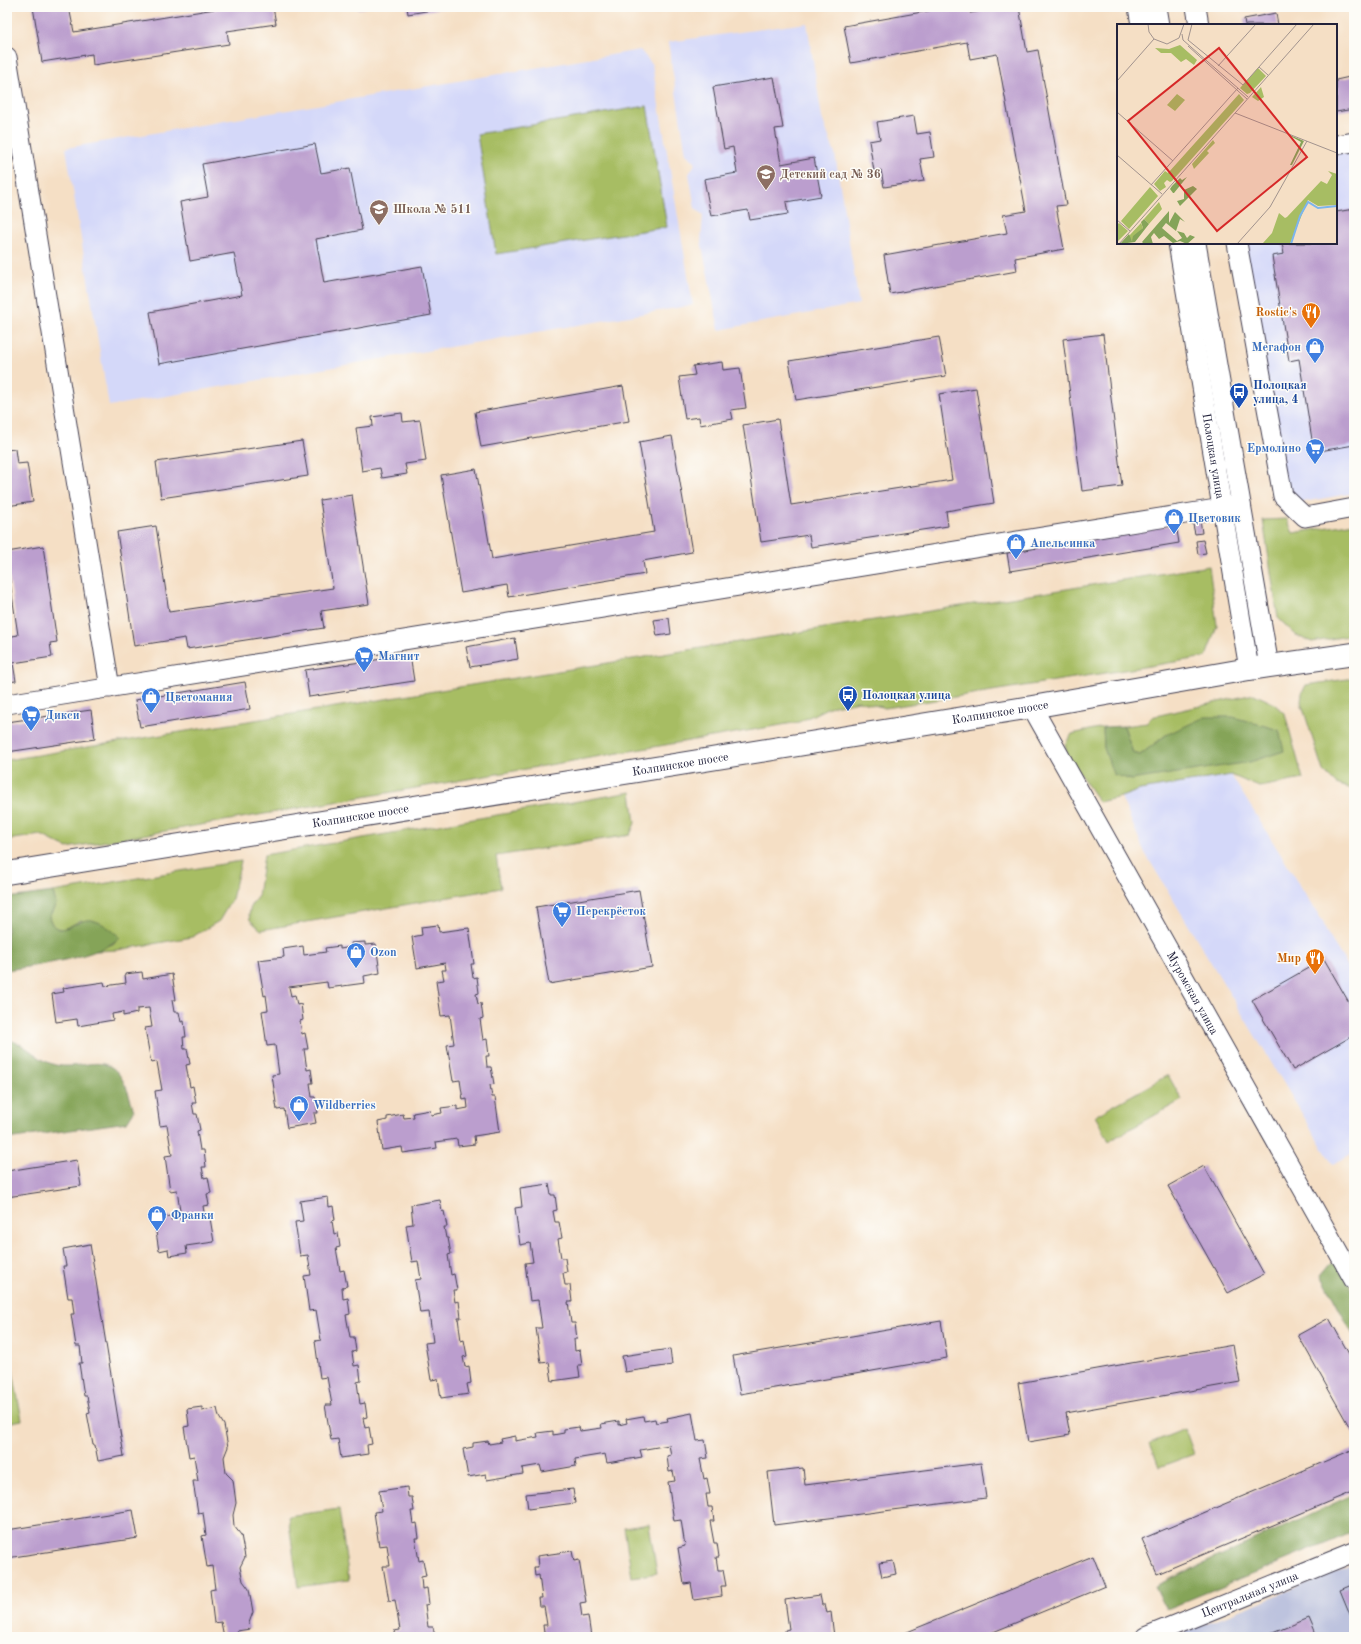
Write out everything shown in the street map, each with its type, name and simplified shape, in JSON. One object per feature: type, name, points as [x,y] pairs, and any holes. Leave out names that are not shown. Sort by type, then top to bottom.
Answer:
[{"type":"main road","name":"Колпинское шоссе","points":[[7,873],[1032,707],[1259,668],[1354,654]]},
{"type":"street","points":[[1138,7],[1141,24]]},
{"type":"street","points":[[1156,7],[1159,24]]},
{"type":"street","points":[[1196,7],[1199,24]]},
{"type":"street","points":[[7,57],[110,688]]},
{"type":"street","points":[[1337,145],[1354,142]]},
{"type":"street","name":"Полоцкая улица","points":[[1178,244],[1222,509],[1259,668]]},
{"type":"street","name":"Полоцкая улица","points":[[1196,244],[1241,505],[1259,668]]},
{"type":"street","points":[[1238,244],[1283,496],[1305,517],[1354,508]]},
{"type":"street","points":[[7,704],[1241,505]]},
{"type":"street","name":"Муромская улица","points":[[1032,707],[1354,1280]]},
{"type":"street","name":"Центральная улица","points":[[1145,1637],[1354,1552]]},
{"type":"shaded area","name":"Детский сад № 36","points":[[807,23],[822,118],[835,154],[859,304],[719,330],[701,241],[703,215],[695,208],[689,174],[696,162],[686,154],[668,42]]},
{"type":"shaded area","name":"Школа № 511","points":[[640,50],[652,64],[693,305],[109,406],[66,148]]},
{"type":"shaded area","points":[[1354,149],[1354,493],[1281,506],[1233,244],[1337,244],[1337,152]]},
{"type":"shaded area","points":[[1231,775],[1323,922],[1327,933],[1354,976],[1354,1152],[1333,1165],[1145,853],[1121,797],[1140,790]]},
{"type":"shaded area","points":[[1354,1565],[1354,1637],[1171,1637]]},
{"type":"green space","points":[[647,106],[667,227],[496,254],[477,134]]},
{"type":"green space","points":[[1287,519],[1293,533],[1354,523],[1354,635],[1312,642],[1297,636],[1278,618],[1263,520]]},
{"type":"green space","points":[[1209,566],[1217,625],[1206,657],[885,708],[859,701],[829,707],[799,722],[67,848],[41,835],[7,840],[7,760]]},
{"type":"green space","points":[[1354,678],[1354,782],[1352,789],[1336,784],[1323,771],[1301,702],[1302,693],[1306,685]]},
{"type":"green space","points":[[1254,694],[1273,703],[1285,714],[1303,779],[1259,787],[1231,775],[1140,790],[1121,797],[1099,802],[1067,755],[1065,744],[1072,734],[1103,727],[1104,748],[1131,780],[1166,735],[1140,755],[1133,753],[1124,726],[1147,723],[1151,717]]},
{"type":"green space","points":[[1205,717],[1233,717],[1279,730],[1284,751],[1250,762],[1131,780],[1113,774],[1104,748],[1103,727],[1124,726],[1133,753],[1140,755],[1166,735]]},
{"type":"green space","points":[[631,792],[635,823],[630,835],[496,856],[501,888],[261,930],[250,920],[249,914],[251,905],[258,896],[264,855]]},
{"type":"green space","points":[[241,861],[232,899],[219,921],[192,937],[118,950],[96,951],[115,943],[81,920],[62,929],[58,929],[49,917],[56,904],[53,892]]},
{"type":"green space","points":[[53,892],[56,904],[49,917],[52,925],[62,929],[85,920],[91,920],[103,924],[120,937],[111,944],[99,950],[67,960],[7,970],[7,898]]},
{"type":"green space","points":[[7,1040],[13,1041],[25,1047],[40,1058],[55,1065],[70,1066],[101,1064],[113,1068],[122,1078],[134,1111],[127,1122],[7,1139]]},
{"type":"green space","points":[[1168,1075],[1182,1100],[1109,1141],[1095,1116]]},
{"type":"green space","points":[[1332,1262],[1339,1265],[1354,1292],[1354,1337],[1321,1275]]},
{"type":"green space","points":[[7,1340],[22,1420],[7,1423]]},
{"type":"green space","points":[[1185,1429],[1194,1454],[1159,1467],[1150,1443]]},
{"type":"green space","points":[[1354,1494],[1354,1532],[1166,1609],[1155,1586]]},
{"type":"green space","points":[[339,1509],[349,1580],[298,1587],[288,1516]]},
{"type":"green space","points":[[649,1524],[657,1573],[632,1577],[624,1528]]},
{"type":"building","points":[[33,7],[69,7],[74,32],[227,7],[273,7],[276,24],[227,31],[229,44],[93,65],[92,54],[42,62]]},
{"type":"building","points":[[356,7],[366,7],[366,8],[357,9]]},
{"type":"building","points":[[407,7],[444,7],[444,8],[408,14]]},
{"type":"building","points":[[670,7],[682,7],[682,8],[670,10]]},
{"type":"building","points":[[950,7],[969,7],[970,13],[1006,7],[1019,7],[1027,52],[1038,50],[1066,205],[1056,206],[1064,249],[1015,258],[1017,271],[890,294],[884,255],[1007,233],[1003,215],[1026,211],[997,54],[970,59],[967,42],[851,63],[844,26]]},
{"type":"building","points":[[1276,13],[1278,24],[1245,24],[1244,19]]},
{"type":"building","points":[[1354,76],[1354,109],[1337,112],[1337,80]]},
{"type":"building","points":[[774,77],[783,128],[775,129],[781,164],[814,158],[821,196],[786,202],[788,214],[750,220],[748,210],[711,216],[704,179],[737,173],[733,147],[724,149],[713,87]]},
{"type":"building","points":[[914,116],[917,134],[930,132],[934,157],[920,159],[924,181],[884,187],[881,170],[874,171],[869,141],[880,139],[877,122]]},
{"type":"building","points":[[315,144],[321,173],[350,168],[362,230],[316,239],[324,283],[422,266],[431,315],[159,364],[150,312],[242,295],[234,253],[190,261],[180,202],[208,197],[202,164]]},
{"type":"building","points":[[1354,209],[1354,445],[1314,452],[1299,359],[1289,361],[1272,256],[1284,254],[1282,244],[1337,244],[1337,212]]},
{"type":"building","points":[[1103,334],[1122,486],[1082,491],[1063,339]]},
{"type":"building","points":[[939,337],[946,376],[796,400],[789,361]]},
{"type":"building","points":[[722,362],[723,370],[740,368],[746,408],[731,410],[733,419],[700,425],[699,417],[685,419],[679,377],[695,375],[693,366]]},
{"type":"building","points":[[623,386],[629,421],[481,447],[475,412]]},
{"type":"building","points":[[976,388],[994,503],[946,511],[948,526],[811,547],[809,535],[761,542],[743,425],[778,419],[791,505],[952,480],[939,394]]},
{"type":"building","points":[[402,413],[403,422],[420,420],[426,461],[405,464],[407,474],[382,478],[380,468],[362,471],[356,428],[373,426],[372,417]]},
{"type":"building","points":[[672,436],[692,552],[643,561],[645,574],[509,597],[507,585],[461,593],[441,475],[476,469],[492,559],[654,532],[639,442]]},
{"type":"building","points":[[302,441],[308,476],[161,498],[156,462]]},
{"type":"building","points":[[15,449],[17,464],[27,463],[33,502],[7,506],[7,450]]},
{"type":"building","points":[[352,495],[369,604],[321,611],[324,628],[187,649],[185,638],[134,646],[117,532],[156,526],[169,612],[333,588],[320,500]]},
{"type":"building","points":[[1200,519],[1202,533],[1195,534],[1192,520]]},
{"type":"building","points":[[1176,524],[1179,543],[1010,571],[1007,553]]},
{"type":"building","points":[[1203,540],[1206,553],[1198,554],[1196,541]]},
{"type":"building","points":[[43,546],[57,642],[50,643],[52,657],[13,663],[16,681],[7,682],[7,637],[18,635],[7,562],[7,552]]},
{"type":"building","points":[[669,618],[671,634],[657,636],[654,620]]},
{"type":"building","points":[[515,638],[518,659],[470,667],[466,647]]},
{"type":"building","points":[[410,655],[414,681],[309,697],[305,670]]},
{"type":"building","points":[[245,682],[250,709],[140,727],[135,700]]},
{"type":"building","points":[[91,710],[95,739],[7,752],[7,722]]},
{"type":"building","points":[[639,890],[652,967],[549,984],[536,907]]},
{"type":"building","points":[[438,925],[439,932],[469,928],[474,964],[471,964],[473,978],[477,977],[479,993],[476,994],[478,1004],[481,1003],[483,1018],[480,1019],[483,1040],[487,1039],[489,1056],[486,1056],[487,1067],[491,1067],[494,1084],[490,1085],[492,1097],[495,1097],[500,1132],[474,1136],[475,1144],[458,1146],[457,1139],[436,1142],[437,1148],[403,1153],[402,1147],[382,1150],[378,1122],[387,1120],[387,1117],[403,1114],[404,1118],[414,1117],[413,1113],[430,1110],[431,1115],[442,1113],[441,1108],[457,1106],[457,1110],[468,1108],[467,1099],[463,1100],[460,1080],[453,1081],[447,1045],[454,1044],[450,1015],[441,1016],[436,981],[444,980],[442,970],[446,970],[445,963],[417,968],[412,937],[422,935],[421,927]]},
{"type":"building","points":[[365,942],[365,945],[376,944],[380,973],[364,976],[365,983],[328,988],[327,982],[289,987],[291,996],[295,995],[297,1005],[301,1004],[303,1020],[300,1021],[302,1034],[305,1033],[308,1049],[304,1049],[307,1070],[311,1069],[313,1083],[310,1083],[312,1097],[315,1097],[318,1113],[314,1113],[316,1123],[287,1128],[284,1109],[277,1110],[272,1075],[279,1074],[275,1045],[267,1046],[262,1011],[268,1010],[258,960],[284,957],[283,949],[303,946],[304,955],[326,952],[325,948],[340,946],[340,949],[352,947],[351,943]]},
{"type":"building","points":[[1324,959],[1354,1011],[1354,1035],[1293,1070],[1252,1000]]},
{"type":"building","points":[[142,972],[143,979],[172,974],[176,1000],[172,1000],[174,1012],[179,1012],[181,1022],[184,1021],[186,1037],[183,1037],[184,1049],[187,1049],[190,1064],[186,1065],[190,1087],[193,1086],[196,1103],[192,1103],[194,1114],[197,1114],[200,1130],[197,1131],[200,1150],[204,1150],[206,1167],[202,1167],[204,1178],[208,1177],[211,1193],[207,1194],[209,1205],[203,1206],[205,1218],[210,1218],[214,1242],[186,1246],[187,1253],[169,1256],[168,1249],[159,1251],[154,1219],[171,1216],[171,1220],[181,1218],[177,1190],[170,1191],[165,1156],[172,1155],[167,1125],[160,1126],[155,1091],[162,1090],[157,1062],[151,1063],[145,1028],[152,1027],[149,1008],[137,1009],[137,1013],[123,1016],[123,1012],[112,1014],[113,1020],[78,1026],[77,1019],[56,1022],[52,994],[64,992],[63,988],[104,982],[105,986],[126,983],[125,974]]},
{"type":"building","points":[[77,1160],[81,1186],[7,1197],[7,1171]]},
{"type":"building","points":[[1204,1166],[1264,1274],[1228,1293],[1168,1186]]},
{"type":"building","points":[[549,1184],[551,1195],[555,1195],[557,1210],[553,1211],[555,1222],[559,1222],[562,1238],[558,1239],[561,1258],[565,1258],[567,1272],[563,1273],[565,1285],[570,1285],[572,1302],[568,1302],[571,1323],[575,1323],[577,1339],[574,1339],[575,1351],[580,1350],[582,1365],[578,1365],[580,1377],[552,1381],[549,1362],[541,1363],[536,1328],[542,1328],[538,1300],[530,1301],[525,1263],[533,1262],[530,1243],[520,1245],[515,1208],[522,1207],[520,1188]]},
{"type":"building","points":[[328,1197],[329,1207],[333,1206],[335,1220],[332,1221],[334,1234],[338,1233],[340,1247],[336,1248],[340,1271],[344,1270],[347,1286],[342,1287],[343,1299],[348,1298],[350,1314],[346,1315],[350,1337],[354,1337],[356,1351],[352,1352],[354,1366],[359,1365],[361,1381],[357,1382],[360,1404],[365,1403],[367,1417],[363,1418],[365,1428],[369,1427],[372,1444],[367,1445],[368,1454],[341,1458],[338,1439],[331,1440],[325,1405],[332,1405],[327,1377],[320,1378],[315,1341],[321,1340],[316,1310],[309,1311],[304,1276],[311,1275],[308,1255],[300,1256],[295,1222],[303,1221],[300,1201]]},
{"type":"building","points":[[440,1200],[442,1212],[444,1211],[447,1227],[444,1227],[451,1254],[448,1255],[451,1275],[454,1274],[457,1290],[453,1290],[455,1302],[459,1301],[461,1318],[458,1318],[461,1341],[464,1340],[467,1356],[463,1357],[465,1367],[469,1366],[471,1383],[467,1384],[469,1394],[441,1398],[438,1379],[431,1380],[425,1343],[433,1342],[429,1312],[420,1313],[415,1280],[421,1279],[418,1261],[412,1262],[406,1225],[413,1224],[411,1205]]},
{"type":"building","points":[[90,1244],[124,1456],[98,1461],[95,1445],[93,1445],[87,1413],[90,1412],[87,1396],[84,1396],[79,1363],[82,1363],[80,1346],[76,1346],[71,1314],[74,1314],[72,1298],[68,1298],[63,1266],[66,1266],[63,1249]]},
{"type":"building","points":[[1329,1318],[1354,1363],[1354,1435],[1298,1335]]},
{"type":"building","points":[[941,1321],[947,1358],[740,1394],[733,1356]]},
{"type":"building","points":[[1233,1345],[1240,1382],[1066,1413],[1070,1435],[1028,1442],[1018,1383]]},
{"type":"building","points":[[670,1349],[672,1365],[625,1372],[622,1356]]},
{"type":"building","points":[[202,1407],[202,1411],[217,1408],[219,1417],[224,1425],[228,1447],[224,1457],[226,1473],[233,1480],[236,1503],[233,1515],[234,1526],[241,1535],[245,1557],[240,1567],[243,1581],[249,1589],[253,1612],[249,1623],[250,1629],[237,1631],[237,1635],[224,1637],[221,1622],[214,1623],[210,1590],[215,1589],[212,1566],[207,1567],[202,1536],[206,1535],[203,1512],[198,1513],[193,1481],[198,1481],[194,1456],[189,1457],[184,1427],[189,1426],[187,1409]]},
{"type":"building","points":[[692,1413],[697,1441],[705,1440],[708,1458],[700,1459],[704,1479],[707,1478],[710,1494],[706,1494],[708,1507],[712,1507],[714,1521],[710,1521],[714,1543],[717,1543],[719,1557],[716,1557],[718,1570],[723,1570],[726,1586],[721,1586],[722,1596],[694,1600],[691,1583],[684,1584],[678,1548],[685,1546],[681,1520],[674,1521],[668,1482],[675,1481],[673,1471],[669,1472],[667,1456],[671,1455],[669,1445],[640,1450],[642,1457],[607,1463],[605,1454],[575,1459],[576,1466],[542,1472],[540,1465],[522,1468],[523,1474],[487,1480],[486,1474],[468,1477],[463,1449],[473,1447],[473,1443],[488,1441],[489,1444],[501,1442],[500,1439],[515,1436],[515,1441],[538,1437],[537,1433],[553,1431],[553,1435],[564,1433],[564,1429],[579,1427],[580,1431],[602,1428],[601,1424],[619,1421],[619,1425],[627,1423],[626,1419],[643,1416],[644,1421],[655,1419],[656,1423],[668,1421],[667,1418]]},
{"type":"building","points":[[1354,1449],[1354,1491],[1157,1574],[1142,1539]]},
{"type":"building","points":[[981,1463],[986,1498],[774,1525],[768,1472],[803,1468],[805,1485]]},
{"type":"building","points":[[407,1487],[408,1497],[412,1497],[414,1511],[411,1511],[413,1524],[417,1523],[419,1538],[415,1538],[419,1561],[423,1560],[426,1576],[421,1577],[422,1589],[427,1588],[429,1604],[425,1605],[428,1627],[433,1627],[435,1637],[395,1637],[394,1631],[400,1630],[395,1600],[389,1601],[383,1566],[390,1566],[387,1545],[379,1546],[374,1512],[382,1511],[379,1491]]},
{"type":"building","points":[[573,1489],[575,1503],[528,1509],[526,1494]]},
{"type":"building","points":[[133,1510],[138,1538],[7,1558],[7,1530]]},
{"type":"building","points":[[572,1551],[574,1561],[579,1560],[586,1602],[580,1603],[582,1617],[588,1616],[591,1637],[549,1637],[548,1633],[544,1633],[543,1625],[547,1625],[544,1606],[539,1606],[538,1598],[542,1598],[539,1575],[535,1576],[534,1567],[538,1567],[537,1556]]},
{"type":"building","points":[[1093,1556],[1105,1586],[981,1637],[895,1637]]},
{"type":"building","points":[[893,1561],[896,1574],[882,1577],[879,1563]]},
{"type":"building","points":[[1354,1584],[1354,1624],[1340,1590]]},
{"type":"building","points":[[820,1595],[822,1605],[825,1605],[827,1613],[831,1612],[834,1637],[786,1637],[785,1630],[789,1629],[785,1600]]},
{"type":"building","points":[[1309,1618],[1317,1637],[1263,1637]]},
{"type":"place","name":"Детский сад № 36","points":[[766,191]]},
{"type":"place","name":"Школа № 511","points":[[379,226]]},
{"type":"place","name":"Rostic's","points":[[1311,329]]},
{"type":"place","name":"Мегафон","points":[[1315,364]]},
{"type":"place","name":"Полоцкая улица, 4","points":[[1239,409]]},
{"type":"place","name":"Ермолино","points":[[1315,465]]},
{"type":"place","name":"Цветовик","points":[[1174,535]]},
{"type":"place","name":"Апельсинка","points":[[1016,560]]},
{"type":"place","name":"Магнит","points":[[364,673]]},
{"type":"place","name":"Полоцкая улица","points":[[848,712]]},
{"type":"place","name":"Цветомания","points":[[151,714]]},
{"type":"place","name":"Дикси","points":[[31,732]]},
{"type":"place","name":"Перекрёсток","points":[[562,928]]},
{"type":"place","name":"Ozon","points":[[356,969]]},
{"type":"place","name":"Мир","points":[[1315,975]]},
{"type":"place","name":"Wildberries","points":[[299,1122]]},
{"type":"place","name":"Франки","points":[[157,1232]]}]
